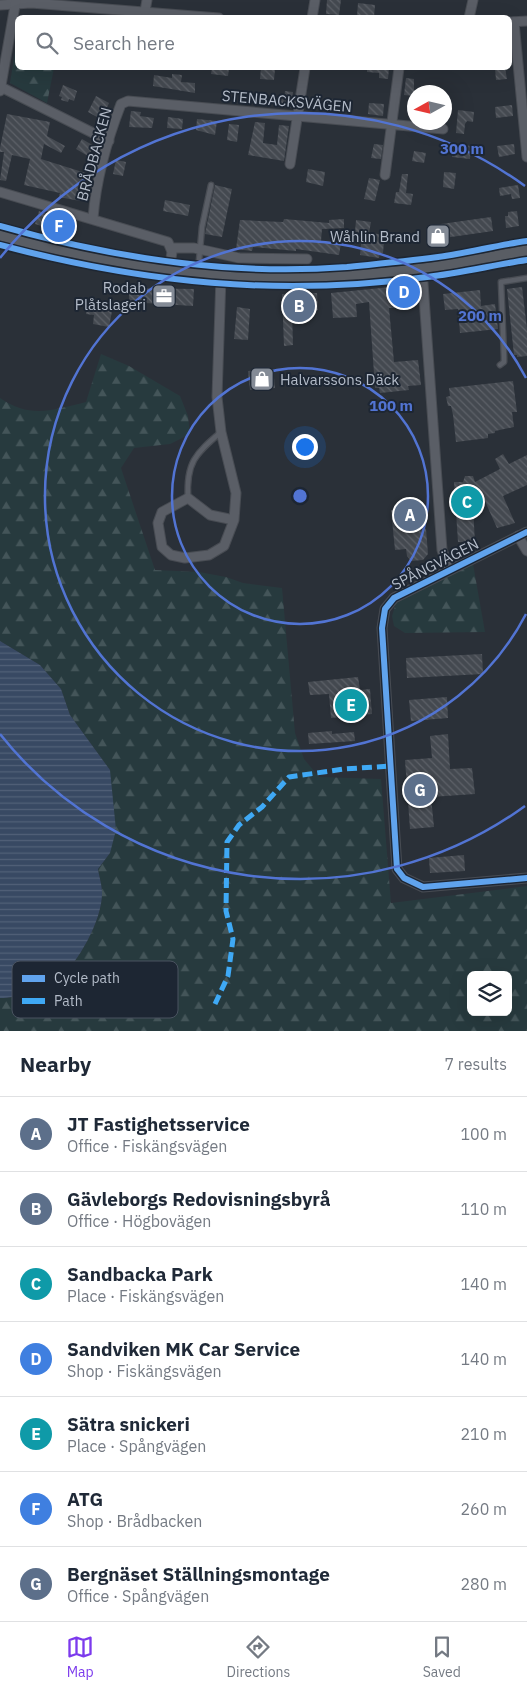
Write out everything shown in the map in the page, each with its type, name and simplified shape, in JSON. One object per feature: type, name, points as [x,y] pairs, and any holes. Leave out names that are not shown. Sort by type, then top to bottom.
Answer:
[{"type":"main road","points":[[0,235],[75,254],[170,270],[220,276],[297,278],[422,269],[527,251]]},
{"type":"street","points":[[145,11],[147,0]]},
{"type":"street","points":[[312,15],[314,0]]},
{"type":"street","points":[[470,15],[473,0]]},
{"type":"street","points":[[16,2],[0,89],[109,141]]},
{"type":"street","points":[[0,5],[16,2],[187,15]]},
{"type":"street","points":[[527,21],[512,22],[527,157]]},
{"type":"street","points":[[290,164],[305,70]]},
{"type":"street","points":[[385,175],[399,70]]},
{"type":"street","name":"STENBACKSVÄGEN","points":[[128,101],[407,125]]},
{"type":"street","name":"BRÅDBACKEN","points":[[93,218],[109,141],[121,104],[128,101]]},
{"type":"street","name":"BRÅDBACKEN","points":[[0,192],[165,240],[172,248]]},
{"type":"street","points":[[170,270],[172,248],[200,250],[239,258],[307,259]]},
{"type":"street","points":[[422,269],[442,550],[449,570]]},
{"type":"street","points":[[220,276],[217,397],[221,432],[236,493],[234,520],[224,546],[216,552],[185,558],[171,555],[162,547],[158,523],[162,512],[188,498],[210,515],[234,520]]},
{"type":"street","points":[[523,534],[527,551]]},
{"type":"street","name":"SPÅNGVÄGEN","points":[[523,534],[394,598],[385,609],[383,642],[398,869],[411,883],[423,887],[527,878]]},
{"type":"lane","points":[[198,273],[202,227],[211,185]]},
{"type":"lane","points":[[500,365],[504,362],[501,282],[527,278]]},
{"type":"lane","points":[[188,498],[191,464],[199,450],[221,432]]},
{"type":"green space","points":[[15,52],[15,70],[54,70],[47,103],[10,83]]},
{"type":"green space","points":[[101,354],[129,366],[180,396],[188,416],[190,434],[170,444],[134,448],[121,468],[155,570],[199,572],[226,577],[243,583],[282,588],[295,733],[304,759],[319,777],[381,779],[391,903],[527,886],[527,1031],[0,1031],[0,998],[12,997],[12,1018],[178,1018],[178,961],[75,961],[94,927],[101,903],[102,886],[98,869],[110,853],[110,770],[70,715],[61,689],[40,665],[0,641],[0,398],[21,409],[42,411],[86,402]]},
{"type":"green space","points":[[473,564],[485,632],[405,633],[394,626],[392,616],[396,603]]},
{"type":"water","points":[[0,641],[40,665],[61,689],[70,715],[110,770],[116,830],[110,853],[98,869],[102,892],[94,927],[75,961],[12,961],[12,997],[0,998]]},
{"type":"building","points":[[327,0],[341,0],[339,15],[326,14]]},
{"type":"building","points":[[358,3],[375,5],[374,15],[357,15]]},
{"type":"building","points":[[212,70],[229,70],[228,76],[211,74]]},
{"type":"building","points":[[261,70],[275,70],[274,80],[260,79]]},
{"type":"building","points":[[367,70],[389,70],[388,79],[379,78],[379,73],[367,72]]},
{"type":"building","points":[[495,70],[505,70],[507,79],[496,80]]},
{"type":"building","points":[[172,74],[182,75],[181,82],[195,83],[195,93],[153,86],[154,75],[172,78]]},
{"type":"building","points":[[406,78],[414,79],[414,85],[407,85],[407,95],[404,95]]},
{"type":"building","points":[[63,85],[77,91],[74,101],[69,99],[68,102],[61,100],[62,97],[59,96]]},
{"type":"building","points":[[285,91],[293,92],[291,108],[276,106],[277,98],[284,99]]},
{"type":"building","points":[[96,96],[109,103],[106,110],[101,108],[97,117],[88,112]]},
{"type":"building","points":[[326,99],[344,100],[343,112],[325,110]]},
{"type":"building","points":[[369,103],[384,104],[383,116],[368,114]]},
{"type":"building","points":[[512,105],[513,116],[496,118],[495,107]]},
{"type":"building","points":[[458,110],[474,112],[473,122],[467,121],[465,124],[464,134],[456,133]]},
{"type":"building","points":[[131,111],[141,112],[140,116],[154,118],[152,128],[129,127]]},
{"type":"building","points":[[7,114],[50,122],[47,136],[65,146],[61,153],[44,144],[41,159],[92,175],[88,192],[82,191],[80,201],[59,197],[60,193],[24,185],[30,159],[12,155],[6,181],[0,180],[4,152],[0,152],[0,148]]},
{"type":"building","points":[[168,117],[183,119],[182,129],[167,128]]},
{"type":"building","points":[[197,119],[217,121],[215,135],[196,130]]},
{"type":"building","points":[[255,122],[265,123],[263,143],[277,145],[279,125],[289,126],[284,161],[248,155]]},
{"type":"building","points":[[229,124],[239,125],[237,142],[227,140]]},
{"type":"building","points":[[82,139],[94,146],[88,156],[76,149]]},
{"type":"building","points":[[374,144],[383,145],[381,159],[371,158]]},
{"type":"building","points":[[456,144],[471,146],[470,159],[452,157],[453,147],[456,148]]},
{"type":"building","points":[[514,144],[515,154],[499,157],[497,146]]},
{"type":"building","points":[[414,151],[426,153],[424,163],[412,161]]},
{"type":"building","points":[[116,160],[126,162],[123,176],[113,174]]},
{"type":"building","points":[[308,169],[325,172],[323,186],[306,182]]},
{"type":"building","points":[[444,172],[456,173],[454,189],[443,187]]},
{"type":"building","points":[[402,174],[408,174],[406,193],[413,194],[411,205],[394,203],[396,192],[399,192]]},
{"type":"building","points":[[369,178],[380,180],[375,201],[364,199]]},
{"type":"building","points":[[215,185],[232,189],[222,237],[205,234]]},
{"type":"building","points":[[518,185],[520,198],[512,199],[511,194],[500,196],[499,188]]},
{"type":"building","points":[[165,200],[190,205],[188,216],[163,211]]},
{"type":"building","points":[[39,211],[68,221],[64,233],[35,224]]},
{"type":"building","points":[[517,211],[519,226],[506,228],[505,216],[508,216],[508,212]]},
{"type":"building","points":[[491,217],[493,231],[437,239],[434,225]]},
{"type":"building","points":[[284,219],[329,223],[329,220],[344,219],[344,228],[322,229],[321,241],[341,243],[339,255],[296,249],[296,251],[253,247],[252,251],[236,249],[240,220],[283,222]]},
{"type":"building","points":[[356,220],[371,222],[369,233],[388,235],[387,242],[384,242],[383,253],[380,253],[379,258],[360,255],[362,233],[355,232]]},
{"type":"building","points":[[411,285],[413,298],[395,300],[395,308],[389,308],[394,362],[418,360],[421,385],[408,386],[409,390],[380,393],[379,388],[375,388],[369,302],[356,304],[357,317],[333,318],[331,293]]},
{"type":"building","points":[[522,287],[527,329],[527,356],[517,357],[517,355],[514,355],[507,289]]},
{"type":"building","points":[[129,288],[194,289],[193,306],[129,302]]},
{"type":"building","points":[[480,290],[481,306],[495,304],[498,329],[460,333],[458,309],[445,310],[443,294]]},
{"type":"building","points":[[317,293],[318,310],[292,311],[293,345],[284,346],[282,294]]},
{"type":"building","points":[[79,298],[104,302],[102,309],[112,311],[109,327],[93,324],[94,315],[86,314],[87,307],[77,305]]},
{"type":"building","points":[[237,307],[250,309],[248,340],[234,339]]},
{"type":"building","name":"Halvarssons Däck","points":[[273,369],[275,388],[250,390],[248,371]]},
{"type":"building","points":[[513,381],[517,412],[512,412],[514,427],[495,431],[495,433],[488,434],[488,438],[456,442],[451,406],[448,406],[446,397],[450,396],[449,388]]},
{"type":"building","points":[[503,454],[509,464],[527,455],[527,485],[503,496],[515,523],[497,528],[484,499],[473,505],[475,544],[467,546],[466,542],[458,542],[454,482],[463,482],[465,476],[473,476],[475,482],[500,469],[495,459]]},
{"type":"building","points":[[413,509],[414,522],[419,521],[426,529],[428,554],[423,560],[411,561],[407,556],[406,549],[395,550],[391,510]]},
{"type":"building","points":[[482,654],[483,674],[407,678],[406,658]]},
{"type":"building","points":[[358,677],[360,690],[370,689],[372,714],[331,718],[329,694],[310,695],[308,682]]},
{"type":"building","points":[[447,697],[448,718],[411,721],[409,700]]},
{"type":"building","points":[[332,731],[332,734],[354,732],[355,741],[309,744],[308,733]]},
{"type":"building","points":[[448,734],[450,769],[472,768],[475,794],[431,797],[434,827],[410,829],[405,760],[432,758],[430,736]]},
{"type":"building","points":[[464,855],[465,871],[430,873],[429,858]]},
{"type":"marked path","points":[[215,1004],[228,976],[233,939],[226,911],[227,842],[239,825],[262,807],[289,777],[344,769],[391,766]]},
{"type":"cycle path","points":[[0,226],[85,247],[128,255],[172,262],[260,269],[303,269],[381,264],[449,255],[527,241]]},
{"type":"cycle path","points":[[0,245],[106,269],[212,283],[265,286],[372,283],[439,275],[527,260]]},
{"type":"cycle path","points":[[527,532],[394,598],[385,609],[382,628],[397,869],[404,878],[423,887],[527,878]]},
{"type":"place","name":"ATG","points":[[59,226]]},
{"type":"place","name":"Wåhlin Brand","points":[[438,236]]},
{"type":"place","name":"Sandviken MK Car Service","points":[[404,292]]},
{"type":"place","name":"Rodab Plåtslageri","points":[[164,296]]},
{"type":"place","name":"Gävleborgs Redovisningsbyrå","points":[[299,306]]},
{"type":"place","name":"Halvarssons Däck","points":[[262,379]]},
{"type":"place","name":"Sandbacka Park","points":[[467,502]]},
{"type":"place","name":"JT Fastighetsservice","points":[[410,515]]},
{"type":"place","name":"Sätra snickeri","points":[[351,705]]},
{"type":"place","name":"Bergnäset Ställningsmontage","points":[[420,790]]}]
